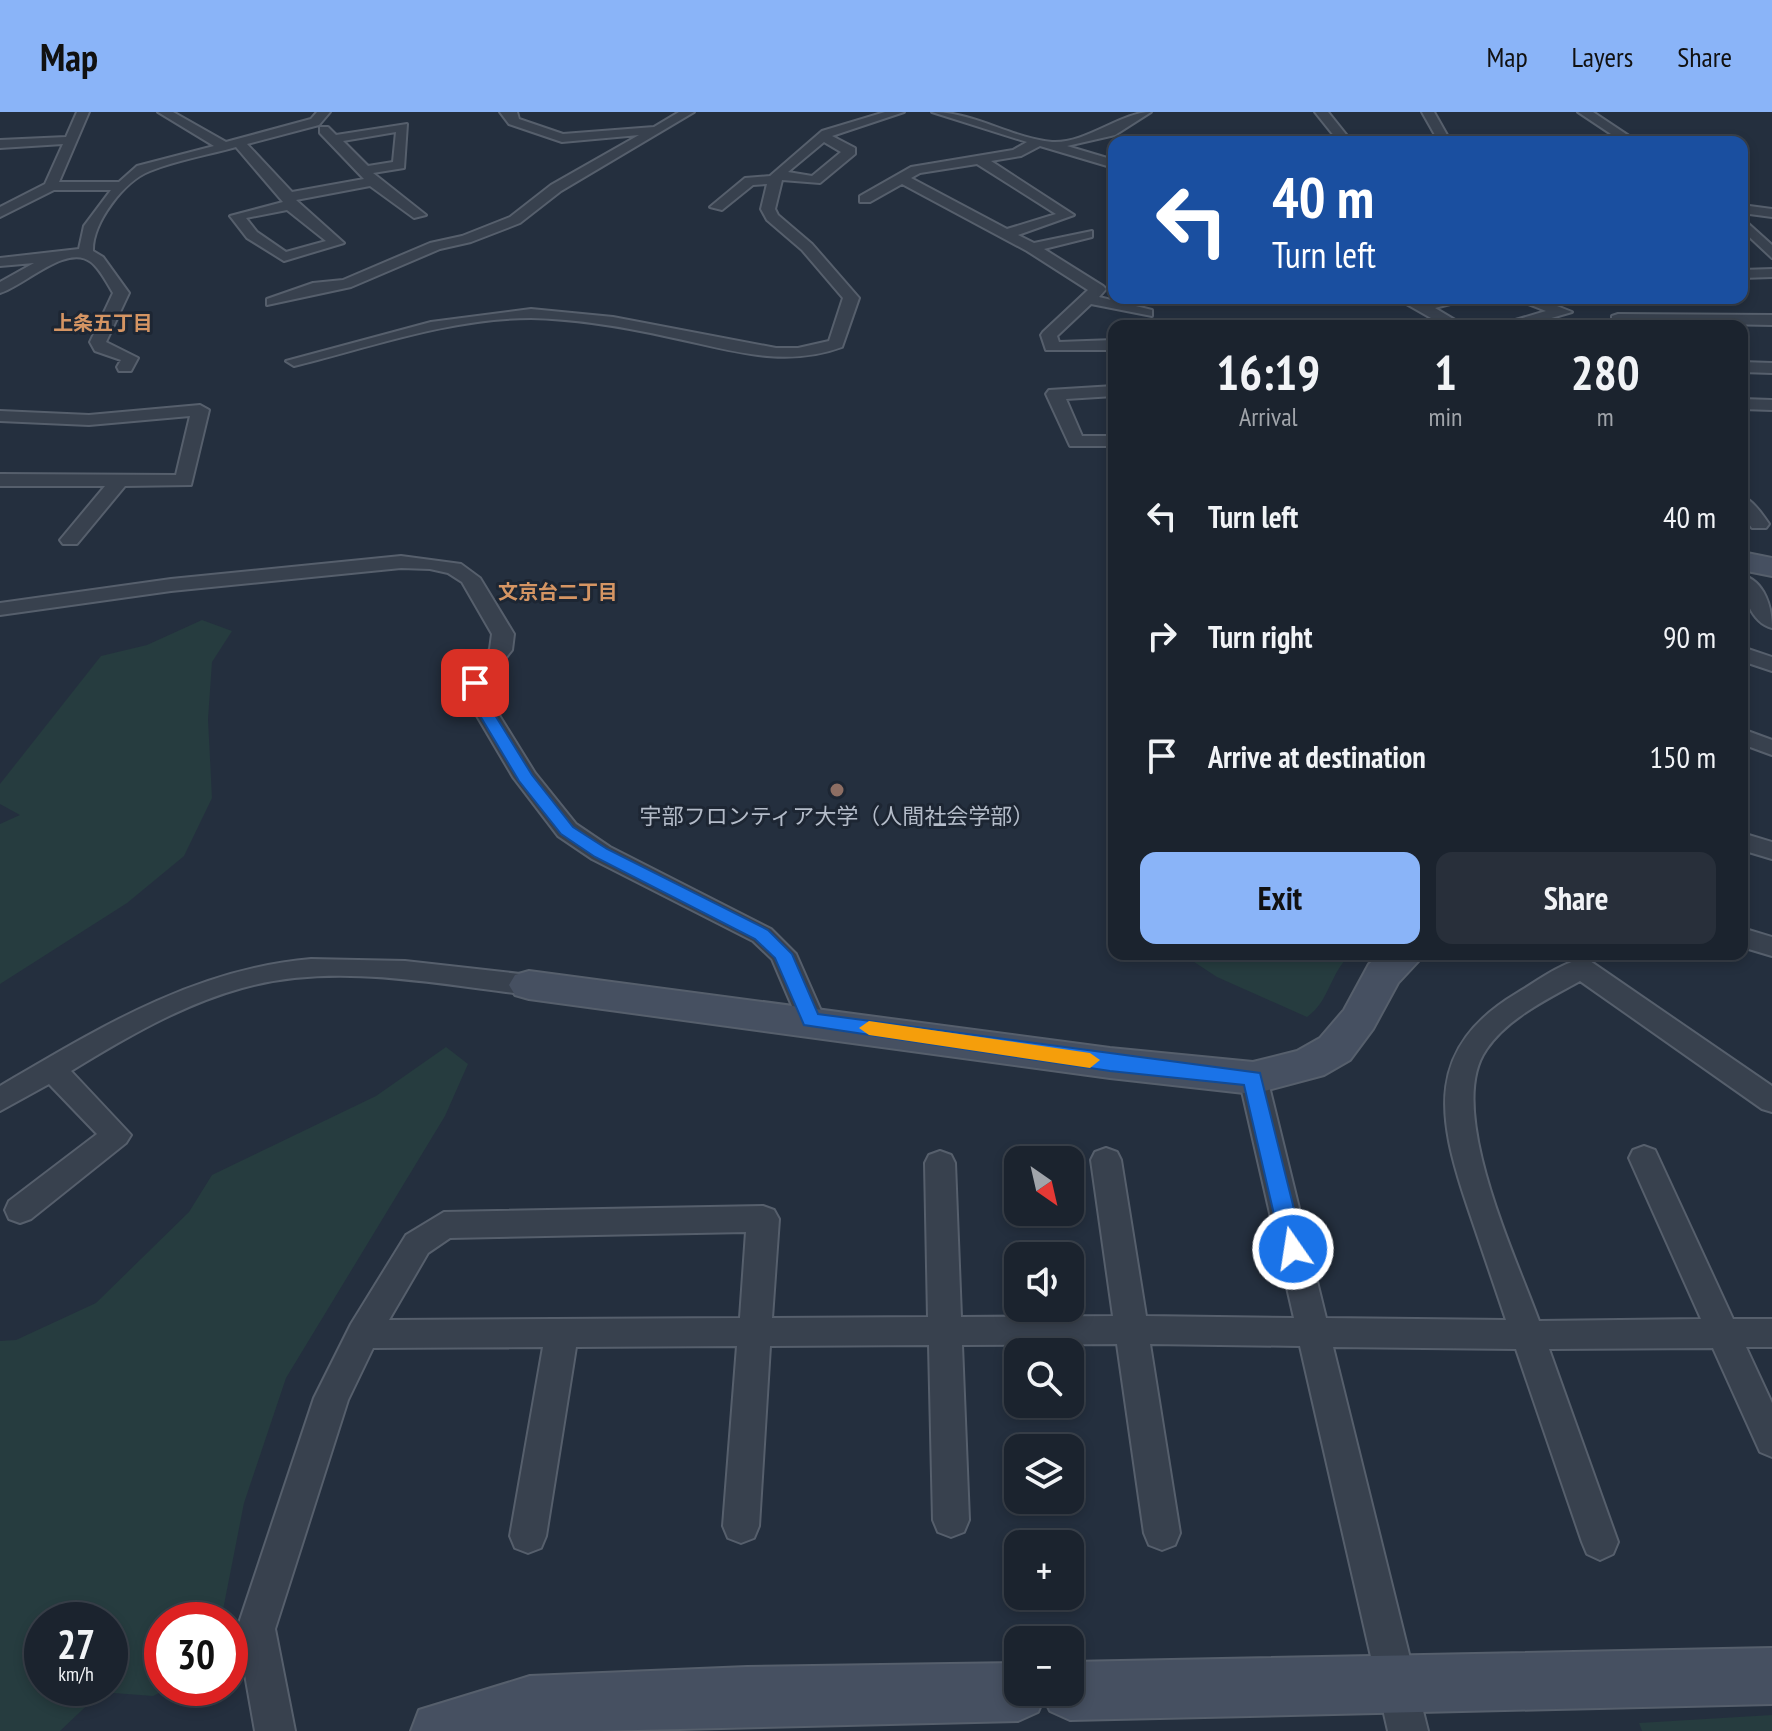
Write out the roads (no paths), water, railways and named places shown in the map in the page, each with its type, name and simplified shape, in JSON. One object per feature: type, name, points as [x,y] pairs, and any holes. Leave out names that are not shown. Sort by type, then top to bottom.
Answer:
[{"type":"street","points":[[54,179],[83,112]]},
{"type":"street","points":[[164,112],[232,144],[289,201],[310,223],[337,243],[284,257],[252,235],[237,216],[289,201],[399,165],[403,127],[335,139]]},
{"type":"street","points":[[506,112],[512,114],[513,121],[562,138],[656,131]]},
{"type":"street","points":[[272,302],[313,288],[346,284],[435,246],[466,239],[515,220],[556,188],[688,112]]},
{"type":"street","points":[[294,361],[447,325],[517,314],[613,323],[669,331],[711,343],[786,352],[825,350],[836,344],[851,298],[807,247],[772,217],[768,209],[776,177],[823,136],[898,112]]},
{"type":"street","points":[[938,112],[1108,162]]},
{"type":"street","points":[[1053,146],[1111,132],[1145,112]]},
{"type":"street","points":[[1321,112],[1341,136]]},
{"type":"street","points":[[1428,112],[1442,136]]},
{"type":"street","points":[[1584,112],[1622,136]]},
{"type":"street","points":[[0,213],[54,179],[106,170],[142,169],[320,117],[368,176],[419,215]]},
{"type":"street","points":[[717,207],[750,181],[776,177],[815,180],[850,151],[823,136]]},
{"type":"street","points":[[0,144],[72,140]]},
{"type":"street","points":[[865,199],[916,170],[1016,153],[1038,142]]},
{"type":"street","points":[[980,160],[1067,215],[1006,234]]},
{"type":"street","points":[[86,253],[85,246],[95,221],[122,186],[142,169]]},
{"type":"street","points":[[901,178],[1088,280],[1098,289],[1049,335],[1052,347],[1108,345]]},
{"type":"street","points":[[54,179],[122,186]]},
{"type":"street","points":[[1748,210],[1772,213]]},
{"type":"street","points":[[1032,248],[1087,234]]},
{"type":"street","points":[[1750,239],[1772,254]]},
{"type":"street","points":[[0,262],[86,253],[98,260],[121,293],[98,342],[101,348],[130,358],[125,367]]},
{"type":"street","points":[[0,288],[54,257]]},
{"type":"street","points":[[1748,274],[1772,273]]},
{"type":"street","points":[[1089,299],[1108,304]]},
{"type":"street","points":[[1109,304],[1146,313]]},
{"type":"street","points":[[1416,304],[1446,320]]},
{"type":"street","points":[[1420,306],[1431,304]]},
{"type":"street","points":[[1529,320],[1564,312],[1539,304]]},
{"type":"street","points":[[1618,319],[1772,320]]},
{"type":"street","points":[[1748,367],[1772,368]]},
{"type":"street","points":[[1108,391],[1055,394],[1076,442],[1108,441]]},
{"type":"street","points":[[1748,404],[1772,405]]},
{"type":"street","points":[[0,416],[89,420],[200,410],[184,481],[0,480]]},
{"type":"street","points":[[70,540],[120,480]]},
{"type":"street","points":[[1748,510],[1759,524]]},
{"type":"street","points":[[0,609],[171,585],[401,562],[454,568],[470,578],[503,634],[501,650],[475,683],[478,699],[525,777],[567,830],[601,853],[762,935],[783,954],[811,1020]]},
{"type":"street","points":[[1748,562],[1772,567]]},
{"type":"street","points":[[1748,587],[1759,598],[1764,615],[1772,622]]},
{"type":"street","points":[[1748,655],[1772,665]]},
{"type":"street","points":[[1748,738],[1772,748]]},
{"type":"street","points":[[1748,843],[1772,851]]},
{"type":"street","points":[[1748,939],[1772,947]]},
{"type":"street","points":[[0,1100],[183,1000],[279,971],[352,969],[529,985],[811,1020],[1110,1063],[1253,1078],[1309,1064],[1335,1049],[1359,1019],[1383,974],[1399,960]]},
{"type":"street","points":[[1600,1542],[1467,1161],[1456,1104],[1458,1074],[1468,1050],[1500,1016],[1581,968],[1772,1101]]},
{"type":"street","points":[[20,1210],[116,1135],[52,1069]]},
{"type":"street","points":[[1253,1078],[1402,1708]]},
{"type":"street","points":[[1644,1158],[1772,1441]]},
{"type":"street","points":[[1106,1160],[1162,1533]]},
{"type":"street","points":[[940,1163],[951,1520]]},
{"type":"street","points":[[275,1731],[256,1629],[331,1398],[363,1334],[417,1244],[444,1225],[763,1219],[741,1526]]},
{"type":"street","points":[[363,1334],[1131,1330],[1526,1335],[1772,1333]]},
{"type":"street","points":[[528,1536],[562,1333]]},
{"type":"street","points":[[1084,1692],[1402,1708],[1772,1676]]},
{"type":"street","points":[[440,1731],[530,1705],[746,1714],[1004,1693]]},
{"type":"place","name":"宇部フロンティア大学（人間社会学部）","points":[[837,790]]},
{"type":"district","name":"上条五丁目","points":[[103,323]]},
{"type":"district","name":"文京台二丁目","points":[[558,592]]}]
